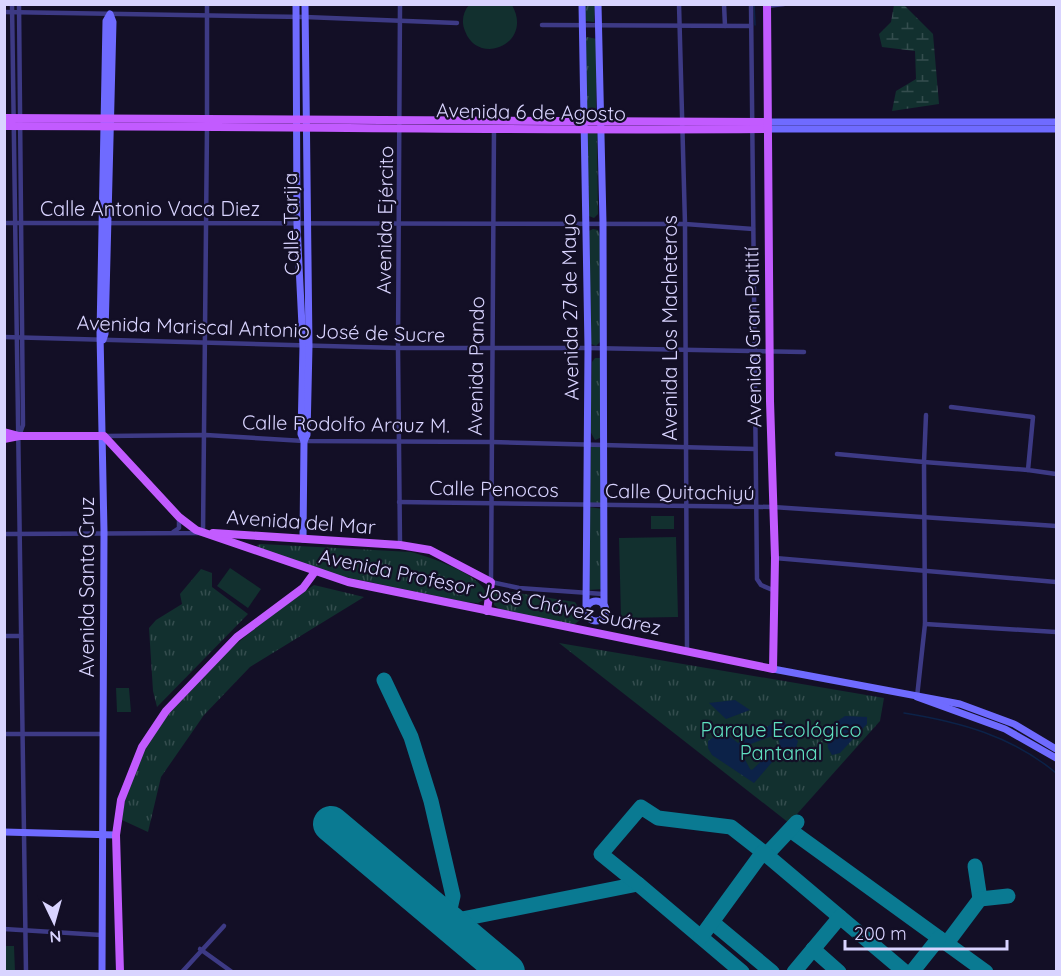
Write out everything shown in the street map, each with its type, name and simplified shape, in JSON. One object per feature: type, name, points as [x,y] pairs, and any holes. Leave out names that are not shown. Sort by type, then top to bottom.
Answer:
[{"type":"main road","name":"Avenida Santa Cruz","points":[[102,972],[104,224],[113,22],[110,14],[111,4]]},
{"type":"main road","name":"Calle Tarija","points":[[296,4],[308,225],[307,435],[304,441],[303,539]]},
{"type":"main road","name":"Calle Tarija","points":[[305,4],[297,225],[306,346]]},
{"type":"main road","name":"Avenida 27 de Mayo","points":[[582,4],[585,122],[584,224],[588,348],[586,608]]},
{"type":"main road","name":"Avenida 27 de Mayo","points":[[598,4],[605,348],[604,607]]},
{"type":"main road","name":"Avenida Gran Paitití","points":[[767,5],[770,353],[775,558],[773,669]]},
{"type":"main road","name":"Avenida 6 de Agosto","points":[[494,125],[600,121],[682,125],[1047,126],[1056,129]]},
{"type":"main road","name":"Avenida 6 de Agosto","points":[[12,122],[400,123],[584,130],[682,125]]},
{"type":"main road","name":"Avenida 6 de Agosto","points":[[1047,126],[1056,122]]},
{"type":"main road","points":[[4,432],[19,436]]},
{"type":"main road","points":[[4,439],[19,436],[104,436]]},
{"type":"main road","name":"Avenida Profesor José Chávez Suárez","points":[[104,436],[179,517],[203,532],[314,573],[773,669]]},
{"type":"main road","name":"Avenida del Mar","points":[[203,532],[400,545],[430,550],[491,582]]},
{"type":"main road","points":[[248,549],[244,539],[252,535]]},
{"type":"main road","points":[[120,972],[116,835],[122,800],[132,768],[152,729],[237,637],[303,588],[314,573]]},
{"type":"main road","name":"Avenida Pando","points":[[487,611],[491,582]]},
{"type":"main road","points":[[594,632],[596,621],[604,616],[604,607],[597,602],[590,603],[586,608],[588,617],[596,621]]},
{"type":"main road","points":[[773,669],[916,697],[1005,729],[1056,758]]},
{"type":"main road","points":[[916,697],[925,696],[960,705],[1014,724],[1056,749]]},
{"type":"main road","points":[[4,832],[116,835]]},
{"type":"street","points":[[12,4],[15,337],[19,436],[26,972]]},
{"type":"street","points":[[19,4],[12,122],[21,224],[23,425],[19,436]]},
{"type":"street","points":[[203,532],[206,435],[207,4]]},
{"type":"street","name":"Avenida Ejército","points":[[400,4],[401,225],[398,348],[400,545]]},
{"type":"street","name":"Avenida Los Macheteros","points":[[679,4],[685,224],[687,651]]},
{"type":"street","points":[[724,4],[725,26]]},
{"type":"street","points":[[751,4],[757,579],[761,585],[775,591]]},
{"type":"street","points":[[767,5],[784,4]]},
{"type":"street","points":[[4,12],[306,17],[457,23]]},
{"type":"street","points":[[542,25],[751,26]]},
{"type":"street","name":"Avenida Pando","points":[[491,582],[494,125]]},
{"type":"street","name":"Calle Antonio Vaca Diez","points":[[4,223],[297,225],[603,223],[685,224],[753,229]]},
{"type":"street","name":"Avenida Mariscal Antonio José de Sucre","points":[[4,337],[494,350],[605,348],[804,352]]},
{"type":"street","points":[[951,407],[1033,417],[1028,470]]},
{"type":"street","points":[[916,697],[925,624],[926,416]]},
{"type":"street","name":"Calle Rodolfo Arauz M.","points":[[104,436],[206,435],[304,441],[492,442],[755,449]]},
{"type":"street","points":[[837,454],[1056,474]]},
{"type":"street","name":"Calle Penocos","points":[[399,502],[587,505]]},
{"type":"street","name":"Calle Quitachiyú","points":[[587,505],[773,507],[1056,526]]},
{"type":"street","points":[[170,532],[179,528],[179,517]]},
{"type":"street","name":"Avenida del Mar","points":[[4,534],[203,532]]},
{"type":"street","points":[[775,558],[1056,582]]},
{"type":"street","name":"Avenida del Mar","points":[[491,582],[519,588],[603,594]]},
{"type":"street","points":[[925,624],[1056,633]]},
{"type":"street","points":[[4,636],[21,636]]},
{"type":"street","points":[[4,734],[103,734]]},
{"type":"street","points":[[182,972],[224,926]]},
{"type":"street","points":[[4,928],[101,935]]},
{"type":"street","points":[[201,949],[232,972]]},
{"type":"green space","points":[[469,5],[512,5],[517,19],[516,31],[510,40],[502,46],[491,49],[481,48],[472,42],[463,24],[464,14]]},
{"type":"green space","points":[[584,5],[595,5],[594,22],[586,21]]},
{"type":"green space","points":[[894,5],[904,5],[933,34],[939,104],[892,111],[896,91],[916,79],[915,51],[882,47],[879,34],[891,22]]},
{"type":"green space","points":[[587,37],[597,39],[596,113],[586,112],[584,39]]},
{"type":"green space","points":[[587,133],[597,133],[598,214],[594,218],[589,216]]},
{"type":"green space","points":[[598,230],[600,235],[601,341],[596,346],[591,344],[589,231]]},
{"type":"green space","points":[[595,358],[600,358],[603,362],[602,437],[595,440],[590,431],[592,362]]},
{"type":"green space","points":[[591,447],[603,447],[603,503],[589,503]]},
{"type":"green space","points":[[589,507],[603,509],[603,589],[588,590]]},
{"type":"green space","points":[[651,516],[674,516],[674,529],[651,529]]},
{"type":"green space","points":[[676,537],[678,617],[621,618],[619,538]]},
{"type":"green space","points":[[257,545],[411,552],[441,562],[473,578],[485,591],[485,599],[478,603],[466,602],[340,576],[258,548]]},
{"type":"green space","points":[[230,568],[261,589],[248,608],[217,586]]},
{"type":"green space","points":[[201,569],[212,573],[212,587],[248,614],[157,707],[153,691],[149,628],[156,620],[182,604],[180,594]]},
{"type":"green space","points":[[314,585],[364,597],[250,667],[204,715],[161,777],[148,832],[122,820],[130,784],[145,749],[167,716],[222,656]]},
{"type":"green space","points":[[499,590],[575,602],[581,612],[580,620],[571,627],[502,611],[494,605],[494,593]]},
{"type":"green space","name":"Parque Ecológico Pantanal","points":[[559,643],[884,698],[880,721],[789,823]]},
{"type":"green space","points":[[116,688],[129,688],[131,712],[117,712]]},
{"type":"green space","points":[[4,946],[14,946],[15,971],[5,971]]},
{"type":"water","points":[[735,700],[750,710],[726,719],[709,703]]},
{"type":"water","points":[[845,716],[867,717],[867,724],[840,753],[832,755],[828,748],[826,729]]},
{"type":"water","points":[[777,721],[785,722],[788,731],[798,741],[795,751],[773,761],[754,783],[712,755],[708,748],[708,741],[723,731],[738,743]],"holes":[[[772,736],[779,740],[780,747],[771,752],[752,770],[750,769],[741,752],[748,745]]]},
{"type":"waterway","points":[[754,4],[755,25]]},
{"type":"waterway","points":[[904,713],[984,732],[1022,749],[1056,773]]},
{"type":"taxiway","points":[[384,680],[411,737],[431,801],[453,896],[447,922],[638,884],[742,972]]},
{"type":"taxiway","points":[[638,884],[601,854],[641,807],[658,818],[731,827],[763,852]]},
{"type":"taxiway","points":[[767,854],[797,822]]},
{"type":"taxiway","points":[[790,830],[986,972]]},
{"type":"taxiway","points":[[701,937],[763,852],[905,972]]},
{"type":"taxiway","points":[[975,866],[980,899]]},
{"type":"taxiway","points":[[947,943],[980,899],[1008,896]]},
{"type":"taxiway","points":[[794,972],[840,917]]},
{"type":"taxiway","points":[[712,922],[772,972]]},
{"type":"taxiway","points":[[912,972],[939,938]]},
{"type":"taxiway","points":[[813,949],[839,972]]},
{"type":"runway","points":[[331,824],[507,972]]}]
